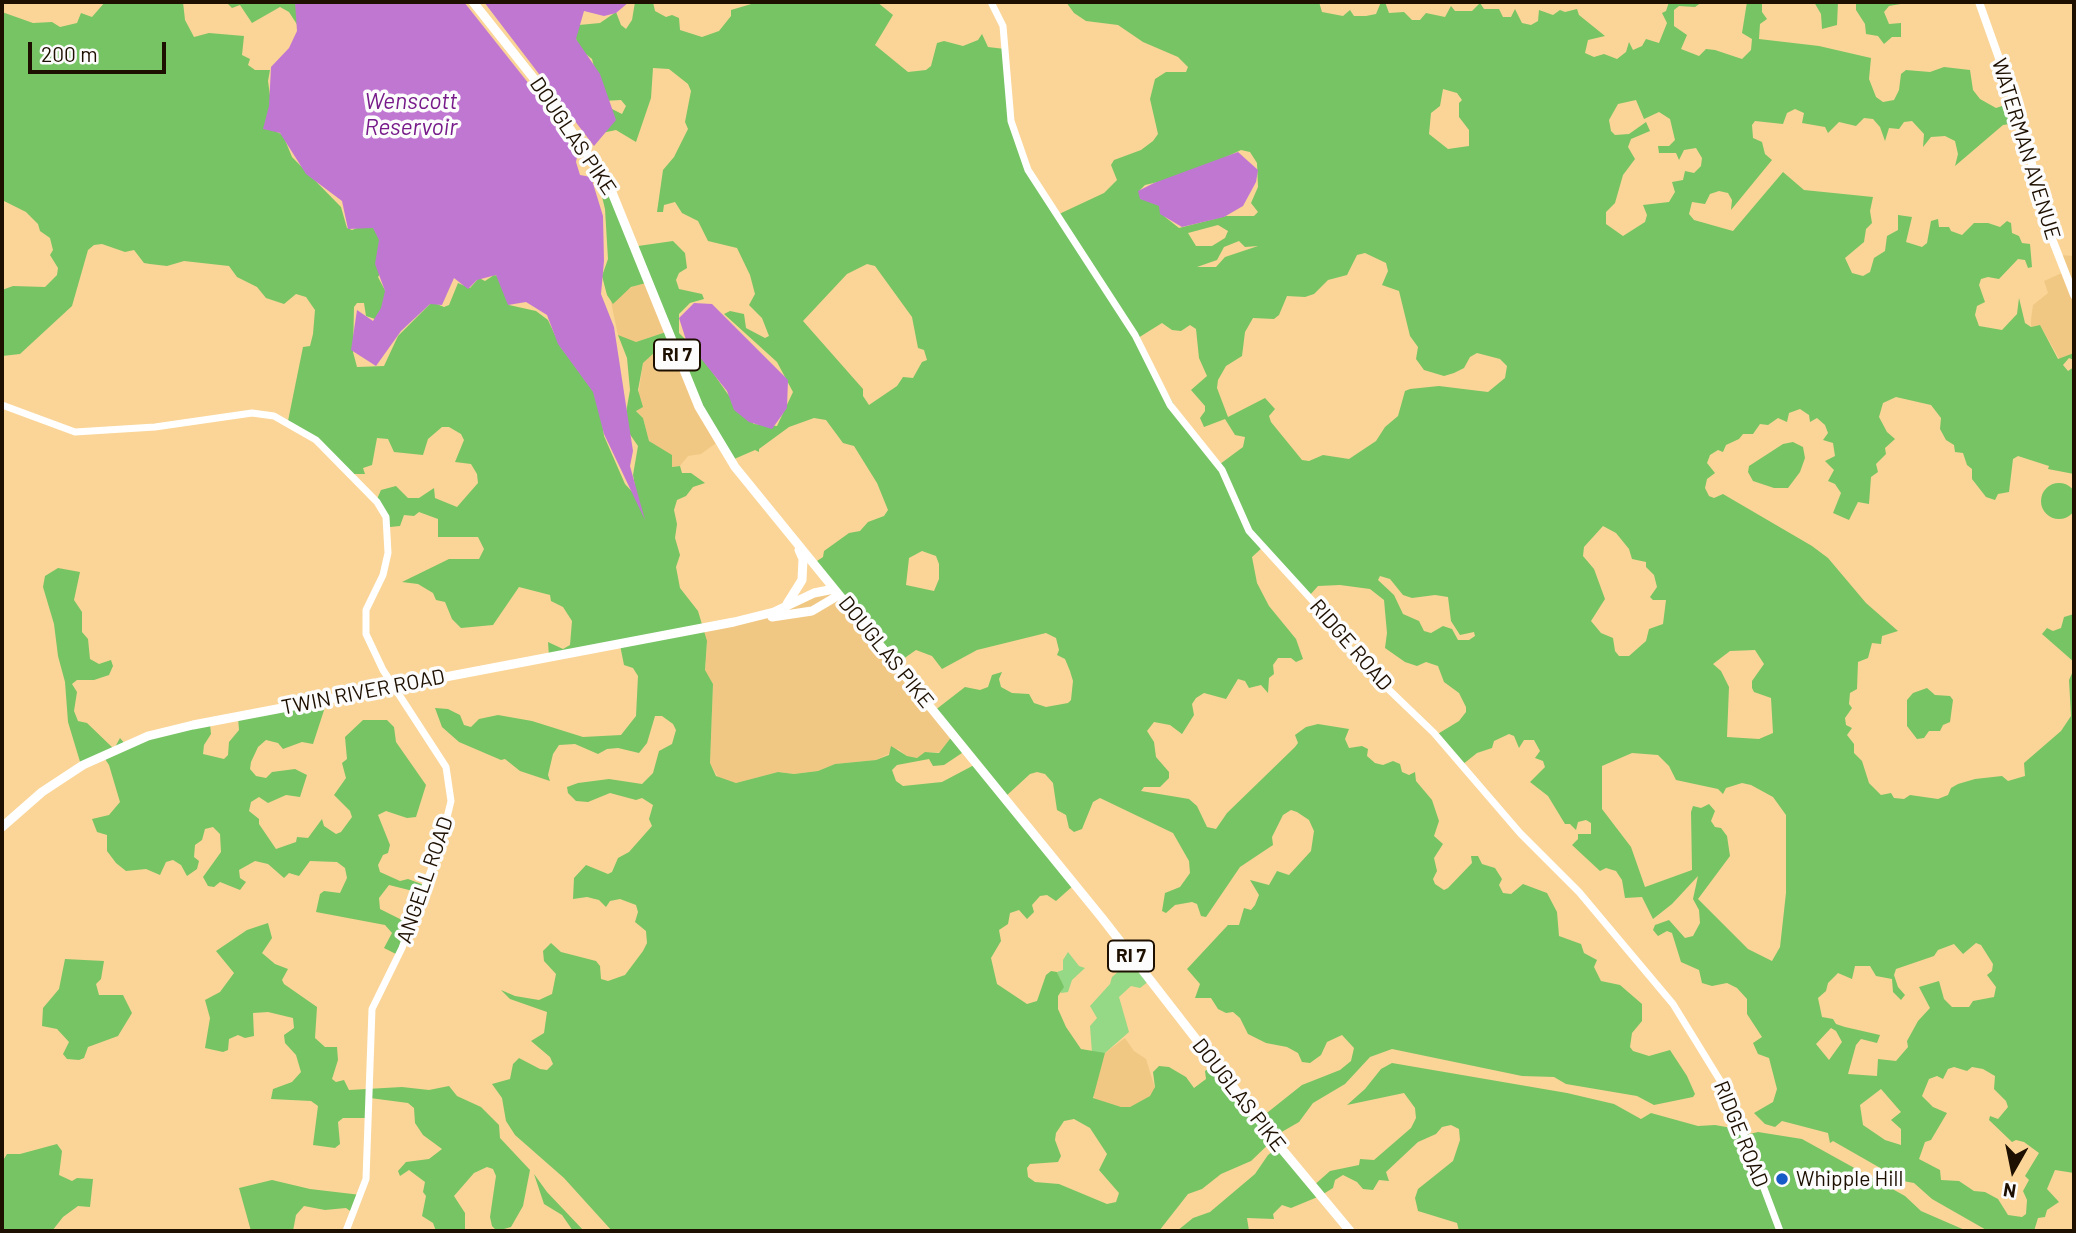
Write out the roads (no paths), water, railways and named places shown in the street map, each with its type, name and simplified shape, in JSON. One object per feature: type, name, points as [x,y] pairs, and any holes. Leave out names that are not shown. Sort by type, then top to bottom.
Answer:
[{"type":"main road","name":"DOUGLAS PIKE","points":[[474,2],[590,154],[609,185],[705,419],[739,472],[1102,918],[1276,1142],[1350,1231]]},
{"type":"main road","name":"WATERMAN AVENUE","points":[[1979,2],[2021,120],[2049,231],[2074,295]]},
{"type":"main road","points":[[778,611],[794,596],[802,580],[803,559],[793,539]]},
{"type":"main road","name":"TWIN RIVER ROAD","points":[[749,619],[778,611],[814,593],[837,592]]},
{"type":"main road","name":"TWIN RIVER ROAD","points":[[2,827],[58,780],[133,742],[193,725],[749,619],[812,611],[837,592]]},
{"type":"street","name":"RIDGE ROAD","points":[[991,2],[1000,18],[1006,48],[1009,110],[1028,169],[1135,335],[1170,405],[1222,470],[1249,531],[1320,609],[1358,660],[1426,725],[1520,833],[1579,892],[1673,1004],[1729,1096],[1780,1231]]},
{"type":"street","name":"ANGELL ROAD","points":[[2,405],[75,432],[155,427],[251,413],[274,416],[316,440],[377,502],[386,517],[390,544],[386,565],[364,621],[371,648],[446,767],[451,801],[439,846],[411,924],[372,1009],[366,1179],[346,1231]]},
{"type":"water","name":"Wenscott Reservoir","points":[[295,2],[464,2],[579,147],[576,162],[580,175],[591,177],[603,216],[604,261],[601,294],[614,327],[633,451],[630,466],[645,520],[604,434],[593,392],[558,344],[547,315],[526,302],[508,305],[496,275],[477,280],[468,289],[454,278],[442,305],[430,304],[401,331],[376,366],[351,350],[357,310],[373,321],[381,308],[385,291],[375,264],[379,240],[373,228],[348,229],[342,201],[306,174],[280,133],[263,129],[269,106],[271,67],[289,48],[297,31]]},
{"type":"water","points":[[484,2],[629,2],[616,13],[604,16],[584,11],[576,39],[600,74],[616,120],[594,146]]},
{"type":"water","points":[[1238,152],[1258,170],[1256,182],[1243,206],[1224,217],[1182,227],[1160,214],[1159,206],[1140,199],[1138,191],[1154,183]]},
{"type":"water","points":[[694,303],[712,304],[788,380],[787,408],[772,429],[749,422],[734,410],[727,391],[686,340],[679,318]]},
{"type":"place","name":"Whipple Hill","points":[[1782,1179]]}]
